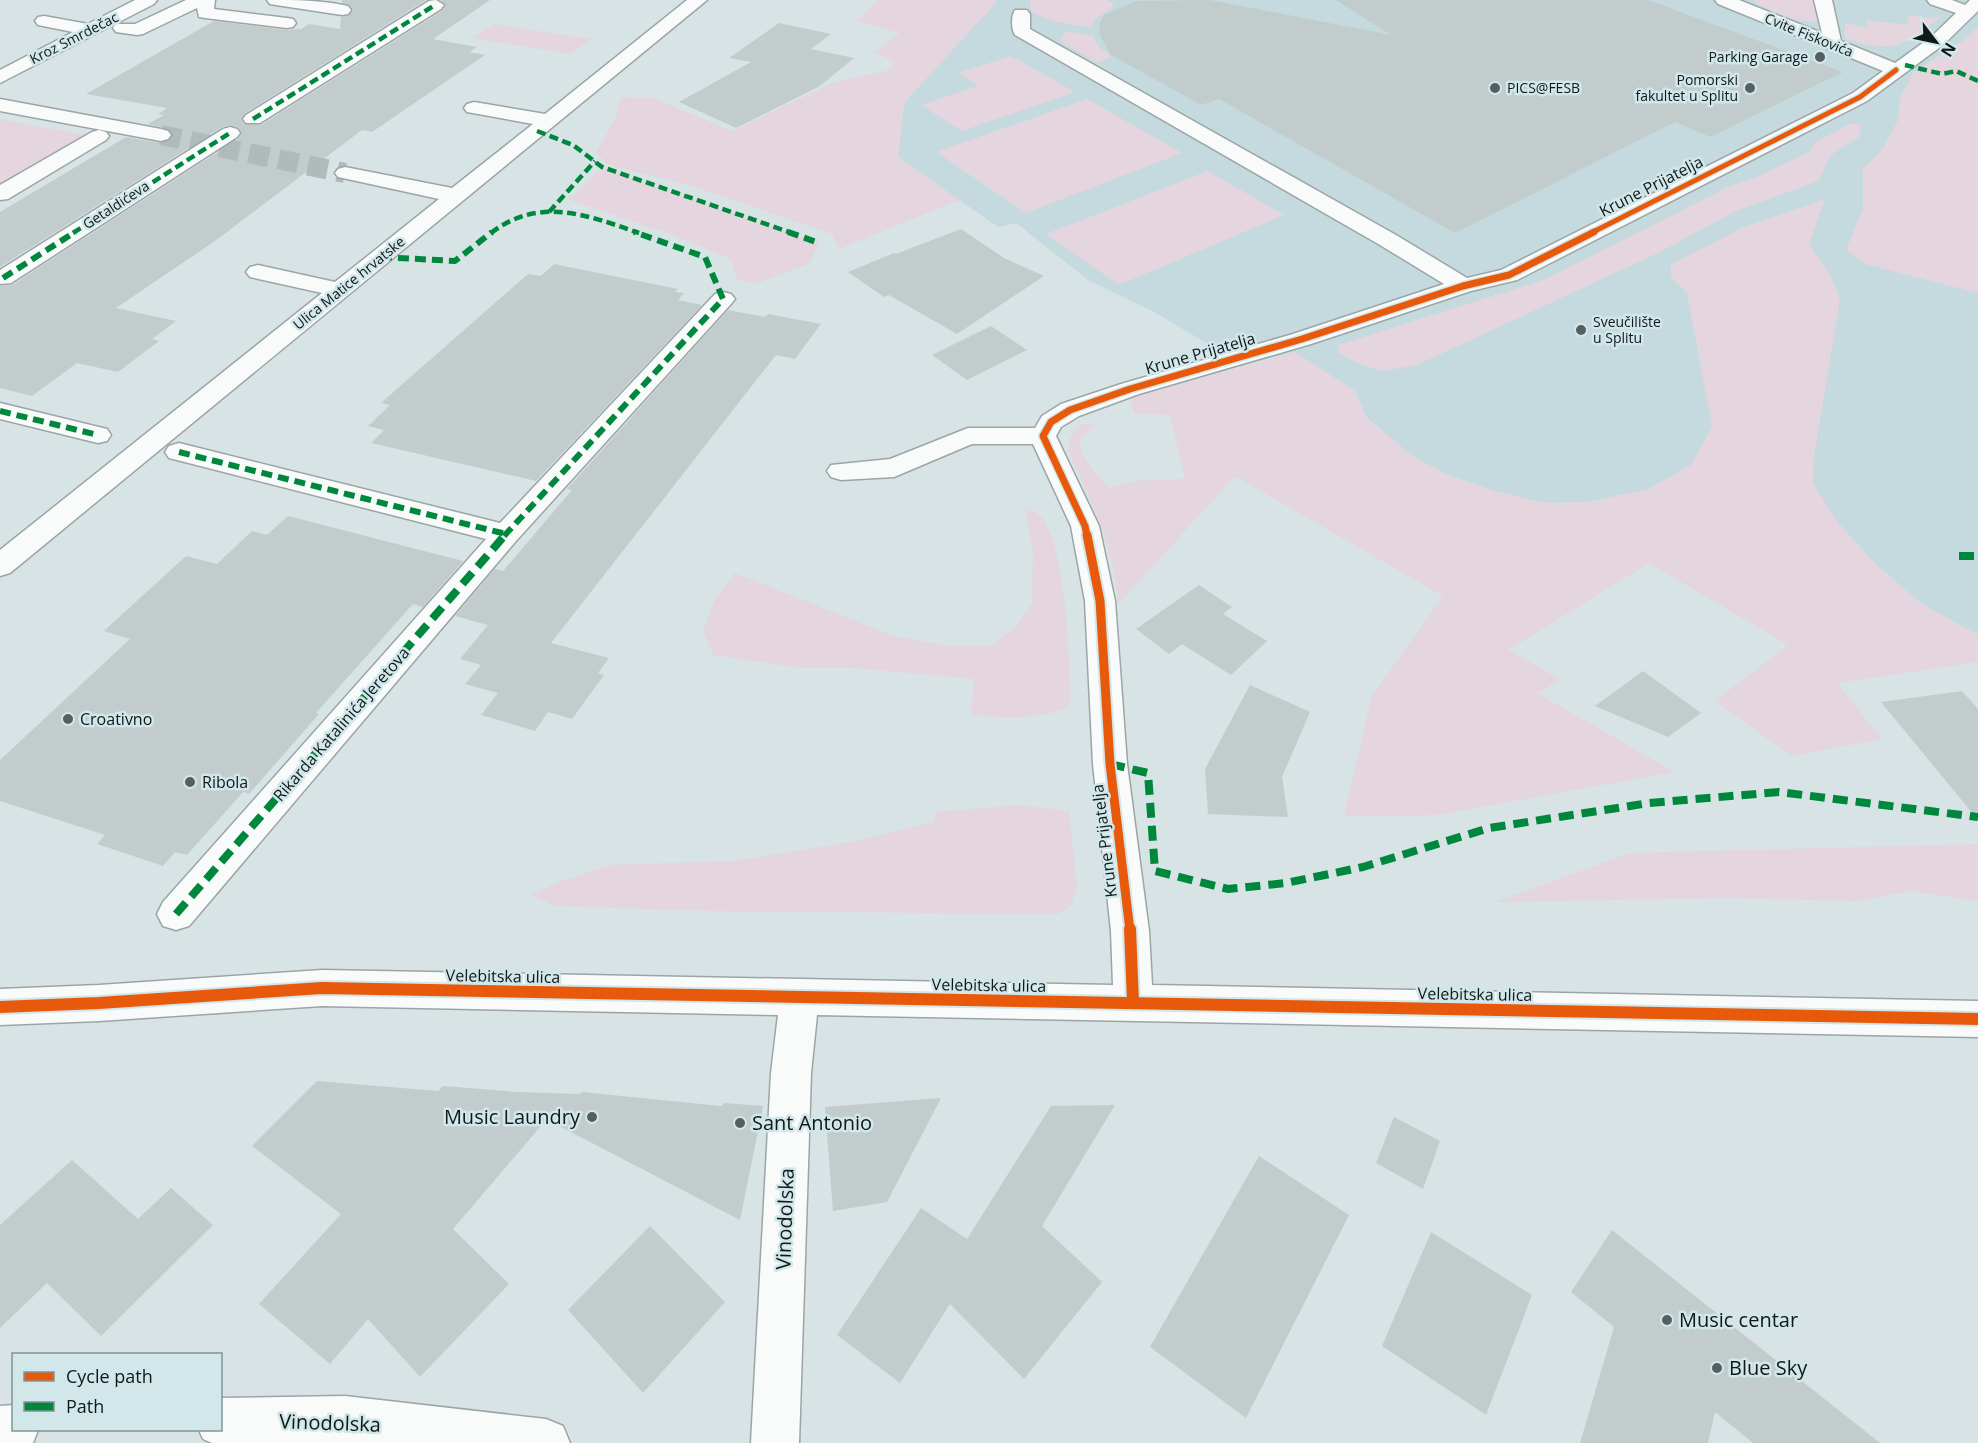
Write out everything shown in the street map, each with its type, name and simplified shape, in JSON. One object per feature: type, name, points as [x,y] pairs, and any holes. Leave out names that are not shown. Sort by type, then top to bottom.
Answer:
[{"type":"street","name":"Kroz Smrdečac","points":[[0,77],[148,0]]},
{"type":"street","points":[[276,0],[342,10]]},
{"type":"street","name":"Ulica Matice hrvatske","points":[[0,566],[698,0]]},
{"type":"street","name":"Cvite Fiskovića","points":[[1724,0],[1896,70]]},
{"type":"street","points":[[1823,0],[1833,45]]},
{"type":"street","points":[[1936,0],[1973,7]]},
{"type":"street","points":[[132,50],[204,4]]},
{"type":"street","points":[[44,21],[95,28],[138,30],[204,4],[287,23]]},
{"type":"street","points":[[253,119],[435,6]]},
{"type":"street","name":"Krune Prijatelja","points":[[1132,1002],[1130,931],[1110,764],[1100,601],[1084,526],[1043,436],[1051,422],[1070,410],[1130,389],[1302,339],[1462,286],[1509,275],[1860,97],[1937,41],[1973,7]]},
{"type":"street","points":[[1021,14],[1021,32],[1388,240],[1462,286]]},
{"type":"street","points":[[0,105],[161,135]]},
{"type":"street","points":[[474,108],[549,121]]},
{"type":"street","name":"Getaldićeva","points":[[3,278],[230,133]]},
{"type":"street","points":[[0,194],[99,136]]},
{"type":"street","points":[[345,173],[458,196]]},
{"type":"street","points":[[258,272],[340,291]]},
{"type":"street","name":"Rikarda Katalinića Jeretova","points":[[176,914],[506,534],[723,299]]},
{"type":"street","points":[[0,411],[98,435]]},
{"type":"street","points":[[841,471],[894,468],[968,436],[1043,436]]},
{"type":"street","points":[[179,452],[506,534]]},
{"type":"street","name":"Velebitska ulica","points":[[0,1007],[99,1003],[322,988],[1978,1019]]},
{"type":"street","name":"Vinodolska","points":[[775,1443],[791,1073],[800,996]]},
{"type":"street","name":"Vinodolska","points":[[222,1422],[345,1420],[546,1443]]},
{"type":"shaded area","points":[[879,0],[998,0],[904,103],[898,157],[959,200],[839,249],[832,234],[687,184],[608,165],[596,152],[615,119],[621,97],[652,98],[732,131],[835,82],[886,71],[896,62],[874,53],[900,33],[857,21]]},
{"type":"shaded area","name":"Sveučilište u Splitu","points":[[998,0],[1978,0],[1978,635],[1925,606],[1881,569],[1691,465],[1649,489],[1589,502],[1545,503],[1494,491],[1443,473],[1411,455],[1366,417],[1355,391],[1294,352],[1244,365],[1154,312],[1088,280],[1016,223],[998,227],[898,157],[904,103]]},
{"type":"shaded area","points":[[1030,0],[1107,0],[1115,5],[1094,20],[1092,28],[1052,21],[1031,12]]},
{"type":"shaded area","points":[[1755,0],[1817,0],[1821,18],[1814,21],[1797,20],[1755,3]]},
{"type":"shaded area","points":[[1908,15],[1932,18],[1944,15],[1909,40],[1899,44],[1876,46],[1845,39],[1845,23],[1867,28],[1867,20],[1907,25]]},
{"type":"shaded area","points":[[494,24],[591,39],[571,54],[472,38]]},
{"type":"shaded area","points":[[1978,27],[1978,293],[1865,264],[1846,249],[1863,209],[1863,168],[1882,150],[1898,120],[1900,98],[1913,73],[1965,39]]},
{"type":"shaded area","points":[[1066,31],[1093,36],[1099,47],[1112,57],[1097,63],[1060,41]]},
{"type":"shaded area","points":[[1011,56],[1075,92],[962,131],[921,105],[978,86],[958,73]]},
{"type":"shaded area","points":[[1087,99],[1182,153],[1026,213],[936,152]]},
{"type":"shaded area","points":[[0,119],[84,135],[0,184]]},
{"type":"shaded area","points":[[1849,124],[1861,124],[1859,137],[1831,155],[1818,181],[1736,211],[1656,254],[1417,365],[1382,371],[1356,363],[1339,353],[1338,345],[1543,280],[1730,186],[1750,180],[1809,152],[1815,143]]},
{"type":"shaded area","points":[[602,167],[819,243],[810,263],[756,284],[737,280],[731,259],[676,236],[569,200]]},
{"type":"shaded area","points":[[1208,171],[1284,215],[1119,285],[1046,234]]},
{"type":"shaded area","points":[[1825,199],[1809,244],[1832,278],[1840,299],[1813,462],[1813,483],[1836,520],[1880,569],[1925,606],[1977,635],[1978,632],[1978,662],[1837,683],[1882,739],[1792,756],[1715,701],[1788,645],[1649,563],[1508,650],[1561,680],[1537,693],[1674,772],[1437,815],[1344,816],[1372,696],[1443,596],[1235,476],[1118,604],[1107,544],[1068,451],[1070,439],[1080,424],[1095,424],[1080,440],[1081,447],[1090,466],[1109,488],[1133,481],[1185,479],[1170,415],[1135,414],[1131,406],[1133,397],[1295,352],[1355,391],[1366,418],[1411,455],[1443,473],[1494,491],[1545,503],[1589,502],[1649,489],[1691,465],[1712,427],[1687,293],[1671,278],[1671,264],[1744,227]]},
{"type":"shaded area","points":[[1025,508],[1036,512],[1047,526],[1055,547],[1064,599],[1069,654],[1071,697],[1068,708],[1032,716],[971,715],[974,679],[855,668],[800,668],[713,655],[703,631],[714,601],[735,573],[893,636],[950,646],[989,646],[1016,627],[1032,603],[1033,551]]},
{"type":"shaded area","points":[[1018,805],[1069,811],[1077,888],[1071,906],[1058,914],[710,911],[555,906],[531,895],[559,882],[610,865],[734,861],[851,842],[934,822],[936,812]]},
{"type":"shaded area","points":[[1978,844],[1978,901],[1911,891],[1859,901],[1723,898],[1496,902],[1630,853]]},
{"type":"building","points":[[342,0],[426,0],[245,113],[241,119],[244,124],[261,125],[442,11],[446,5],[440,0],[490,0],[433,39],[477,47],[469,52],[485,55],[372,132],[362,130],[215,241],[116,308],[176,321],[152,339],[159,341],[118,372],[77,363],[32,396],[0,388],[0,286],[12,285],[238,139],[242,133],[238,127],[229,125],[222,127],[0,267],[0,212],[126,137],[161,143],[169,141],[173,136],[169,129],[148,124],[164,115],[158,114],[167,108],[86,94],[214,21],[287,30],[301,29],[309,24],[340,29],[341,17],[348,16],[353,10],[350,5],[342,3]]},
{"type":"building","points":[[1210,0],[1391,35],[1336,0],[1648,0],[1843,72],[1710,137],[1675,122],[1455,233],[1219,99],[1201,105],[1111,55],[1099,33],[1104,15],[1136,1]]},
{"type":"building","points":[[779,23],[831,34],[811,49],[854,58],[820,86],[736,128],[679,102],[751,62],[729,58]]},
{"type":"building","points":[[961,229],[1004,258],[1044,276],[957,334],[889,295],[884,297],[848,272],[894,253]]},
{"type":"building","points":[[554,264],[678,289],[675,292],[684,293],[678,300],[702,305],[536,481],[371,443],[384,430],[368,426],[390,405],[381,403],[528,274],[541,276]]},
{"type":"building","points":[[728,310],[765,317],[768,314],[821,324],[795,359],[776,355],[551,643],[609,658],[598,673],[604,675],[572,719],[548,712],[535,731],[481,715],[498,693],[465,684],[481,665],[460,659],[488,625],[455,616],[495,569],[503,571],[572,490],[567,489]]},
{"type":"building","points":[[991,326],[1027,350],[967,380],[932,355]]},
{"type":"building","points":[[288,516],[463,561],[423,607],[413,604],[316,713],[319,714],[249,794],[243,792],[187,855],[175,852],[163,866],[97,844],[105,835],[0,801],[0,760],[130,639],[104,631],[186,556],[217,564],[252,531],[267,535]]},
{"type":"building","points":[[1199,585],[1232,607],[1223,614],[1267,641],[1231,675],[1182,644],[1169,654],[1136,629]]},
{"type":"building","points":[[1643,671],[1701,713],[1668,737],[1595,706]]},
{"type":"building","points":[[1250,685],[1310,712],[1282,777],[1288,817],[1208,814],[1205,769]]},
{"type":"building","points":[[1962,691],[1978,709],[1978,820],[1881,702]]},
{"type":"building","points":[[317,1081],[438,1091],[443,1086],[518,1092],[580,1094],[582,1092],[721,1106],[724,1103],[763,1106],[740,1220],[544,1118],[546,1120],[453,1229],[509,1284],[420,1377],[368,1319],[330,1364],[259,1304],[341,1214],[252,1146]]},
{"type":"building","points":[[941,1098],[887,1202],[833,1211],[825,1107]]},
{"type":"building","points":[[1115,1105],[1042,1226],[1102,1282],[1024,1379],[950,1304],[900,1383],[837,1335],[921,1208],[967,1239],[1051,1106]]},
{"type":"building","points":[[1394,1117],[1440,1141],[1423,1189],[1376,1163]]},
{"type":"building","points":[[1259,1156],[1349,1215],[1246,1418],[1150,1347]]},
{"type":"building","points":[[72,1160],[138,1219],[171,1188],[213,1225],[101,1336],[47,1283],[0,1328],[0,1225]]},
{"type":"building","points":[[650,1226],[725,1302],[643,1393],[568,1310]]},
{"type":"building","points":[[1612,1230],[1880,1443],[1753,1443],[1715,1412],[1708,1443],[1580,1443],[1614,1327],[1571,1292]]},
{"type":"building","points":[[1431,1232],[1532,1295],[1486,1415],[1382,1346]]},
{"type":"tunnel","points":[[161,135],[345,173]]},
{"type":"marked path","points":[[253,119],[435,5]]},
{"type":"marked path","points":[[1905,65],[1942,74],[1956,71],[1978,81]]},
{"type":"marked path","points":[[537,131],[573,145],[602,167],[819,243]]},
{"type":"marked path","points":[[3,278],[230,133]]},
{"type":"marked path","points":[[549,212],[595,161]]},
{"type":"marked path","points":[[176,914],[506,534],[723,299],[705,257],[609,223],[554,210],[508,220],[455,261],[381,257]]},
{"type":"marked path","points":[[0,411],[98,435]]},
{"type":"marked path","points":[[179,452],[506,534]]},
{"type":"marked path","points":[[1959,556],[1978,556]]},
{"type":"marked path","points":[[1110,764],[1148,773],[1155,871],[1228,889],[1286,883],[1363,867],[1489,828],[1649,803],[1779,792],[1978,817]]},
{"type":"cycle path","points":[[1133,1002],[1130,931],[1110,764],[1100,601],[1085,526],[1043,436],[1051,422],[1070,410],[1130,389],[1302,339],[1463,286],[1509,275],[1860,97],[1896,70]]},
{"type":"cycle path","points":[[0,1007],[99,1003],[322,988],[1978,1019]]},
{"type":"place","name":"Parking Garage","points":[[1820,57]]},
{"type":"place","name":"PICS@FESB","points":[[1495,88]]},
{"type":"place","name":"Pomorski fakultet u Splitu","points":[[1750,88]]},
{"type":"place","name":"Sveučilište u Splitu","points":[[1581,330]]},
{"type":"place","name":"Croativno","points":[[68,719]]},
{"type":"place","name":"Ribola","points":[[190,782]]},
{"type":"place","name":"Music Laundry","points":[[592,1117]]},
{"type":"place","name":"Sant Antonio","points":[[740,1123]]},
{"type":"place","name":"Music centar","points":[[1667,1320]]},
{"type":"place","name":"Blue Sky","points":[[1717,1368]]}]
